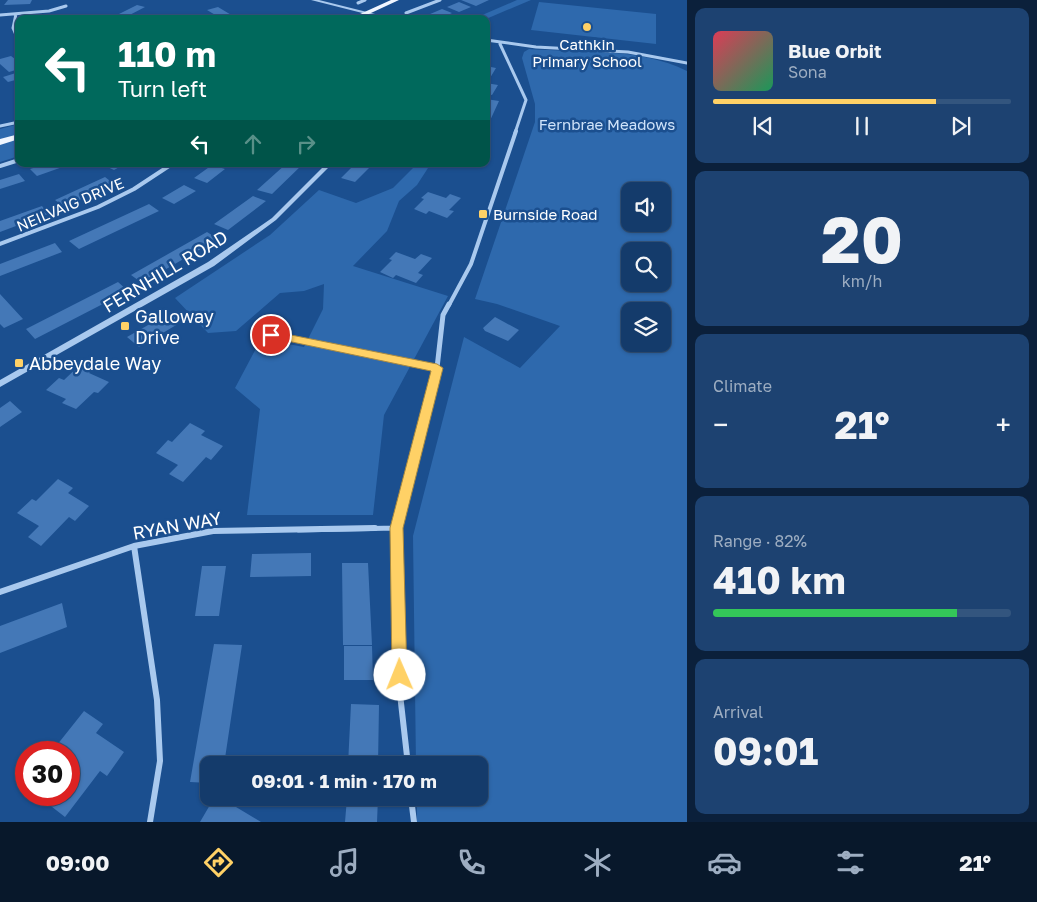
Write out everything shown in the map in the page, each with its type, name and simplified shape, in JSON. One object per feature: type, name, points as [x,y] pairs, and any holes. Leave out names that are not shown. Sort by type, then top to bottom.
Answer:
[{"type":"main road","points":[[359,15],[396,0]]},
{"type":"main road","points":[[0,142],[15,137]]},
{"type":"street","points":[[313,0],[376,15]]},
{"type":"street","points":[[358,3],[365,0]]},
{"type":"street","points":[[406,13],[440,0]]},
{"type":"street","points":[[0,15],[49,11],[66,6]]},
{"type":"street","points":[[15,18],[12,28],[15,36]]},
{"type":"street","points":[[490,41],[500,44],[554,49],[620,50],[644,53],[687,63]]},
{"type":"street","points":[[407,756],[400,694],[396,528],[437,368],[444,315],[471,264],[526,100],[500,44]]},
{"type":"street","points":[[0,126],[15,123]]},
{"type":"street","points":[[0,166],[15,161]]},
{"type":"street","name":"NEILVAIG DRIVE","points":[[0,244],[98,207],[134,189],[167,167]]},
{"type":"street","name":"FERNHILL ROAD","points":[[0,384],[211,264],[274,219],[326,167]]},
{"type":"street","points":[[271,335],[437,368]]},
{"type":"street","name":"RYAN WAY","points":[[0,592],[134,546],[213,531],[396,528]]},
{"type":"street","points":[[134,546],[157,709],[160,760],[150,822]]},
{"type":"street","points":[[413,806],[414,822]]},
{"type":"green space","points":[[517,0],[531,0],[490,17],[490,15],[482,15]]},
{"type":"green space","points":[[539,2],[656,14],[656,44],[531,30]]},
{"type":"green space","name":"Fernbrae Meadows","points":[[529,49],[610,52],[649,58],[669,63],[687,71],[687,822],[417,822],[417,806],[488,806],[488,756],[416,756],[413,536],[464,337],[520,368],[560,326],[497,304],[475,299],[535,122],[535,104],[522,58],[524,52]]},
{"type":"green space","points":[[15,125],[15,157],[0,162],[0,129]]},
{"type":"green space","points":[[414,167],[428,168],[417,185],[399,201],[387,231],[353,266],[448,296],[384,415],[373,515],[247,515],[260,409],[235,388],[261,339],[304,347],[323,309],[324,284],[304,291],[280,293],[236,331],[208,333],[175,298],[270,235],[319,190],[356,203],[393,188]]},
{"type":"building","points":[[8,0],[32,0],[30,4],[4,5]]},
{"type":"building","points":[[461,0],[489,0],[476,6]]},
{"type":"building","points":[[459,2],[471,7],[459,12],[447,7]]},
{"type":"building","points":[[137,5],[145,7],[130,15],[117,15]]},
{"type":"building","points":[[218,7],[231,15],[215,15],[207,10]]},
{"type":"building","points":[[442,9],[452,13],[448,15],[428,15]]},
{"type":"building","points":[[11,56],[15,59],[15,70],[9,72],[0,64],[0,59]]},
{"type":"building","points":[[490,67],[496,68],[490,78]]},
{"type":"building","points":[[15,73],[15,80],[8,82],[3,77]]},
{"type":"building","points":[[490,84],[498,85],[492,95],[490,95]]},
{"type":"building","points":[[490,100],[499,101],[490,121]]},
{"type":"building","points":[[36,167],[62,167],[37,176],[30,169]]},
{"type":"building","points":[[108,167],[120,167],[114,170]]},
{"type":"building","points":[[209,167],[225,169],[207,183],[194,178]]},
{"type":"building","points":[[283,167],[300,167],[272,194],[257,190]]},
{"type":"building","points":[[352,167],[370,167],[355,182],[341,178]]},
{"type":"building","points":[[19,174],[25,181],[0,189],[0,180]]},
{"type":"building","points":[[105,177],[114,184],[64,207],[55,200]]},
{"type":"building","points":[[184,185],[196,191],[174,204],[162,198]]},
{"type":"building","points":[[428,192],[446,198],[450,194],[461,198],[449,210],[454,211],[447,218],[429,211],[426,214],[414,209],[424,199],[421,198]]},
{"type":"building","points":[[253,196],[266,201],[228,230],[214,224]]},
{"type":"building","points":[[149,204],[159,211],[79,249],[69,241]]},
{"type":"building","points":[[42,206],[48,214],[0,232],[0,221]]},
{"type":"building","points":[[207,232],[218,239],[142,283],[131,275]]},
{"type":"building","points":[[55,243],[62,252],[0,276],[0,264]]},
{"type":"building","points":[[396,252],[415,259],[421,254],[432,258],[418,273],[423,275],[416,283],[396,275],[393,278],[380,272],[392,260],[389,259]]},
{"type":"building","points":[[118,282],[128,291],[35,339],[26,329]]},
{"type":"building","points":[[0,294],[23,319],[4,328],[0,324]]},
{"type":"building","points":[[171,312],[183,321],[139,347],[127,337]]},
{"type":"building","points":[[495,317],[519,330],[508,341],[485,331],[483,328]]},
{"type":"building","points":[[85,360],[97,365],[89,373],[109,382],[98,393],[94,392],[76,409],[62,403],[66,399],[46,390],[59,378],[64,380]]},
{"type":"building","points":[[10,401],[22,412],[0,427],[0,408]]},
{"type":"building","points":[[190,423],[205,431],[201,435],[223,446],[211,460],[206,457],[183,482],[169,474],[178,465],[156,453],[168,440],[172,442]]},
{"type":"building","points":[[58,479],[73,488],[68,493],[89,506],[75,521],[69,517],[41,546],[28,537],[39,526],[17,513],[32,499],[36,501]]},
{"type":"building","points":[[311,553],[311,576],[250,577],[252,554]]},
{"type":"building","points":[[342,563],[368,563],[372,645],[343,645]]},
{"type":"building","points":[[202,566],[226,566],[219,616],[195,616]]},
{"type":"building","points":[[62,603],[67,627],[0,653],[0,626]]},
{"type":"building","points":[[214,644],[242,645],[225,756],[200,756],[200,783],[190,782]]},
{"type":"building","points":[[344,646],[372,646],[373,680],[344,680]]},
{"type":"building","points":[[351,704],[379,705],[378,756],[348,756]]},
{"type":"building","points":[[84,711],[103,724],[96,733],[124,752],[107,776],[100,771],[80,797],[80,741],[60,741]]},
{"type":"building","points":[[51,806],[73,806],[65,817]]},
{"type":"building","points":[[209,806],[234,806],[261,822],[200,822]]},
{"type":"building","points":[[346,806],[378,806],[377,822],[345,822]]},
{"type":"place","name":"Cathkin Primary School","points":[[587,27]]},
{"type":"place","name":"Burnside Road","points":[[483,214]]},
{"type":"place","name":"Galloway Drive","points":[[125,326]]},
{"type":"place","name":"Abbeydale Way","points":[[19,363]]},
{"type":"route","points":[[271,335],[437,368],[396,528],[400,675]]}]
